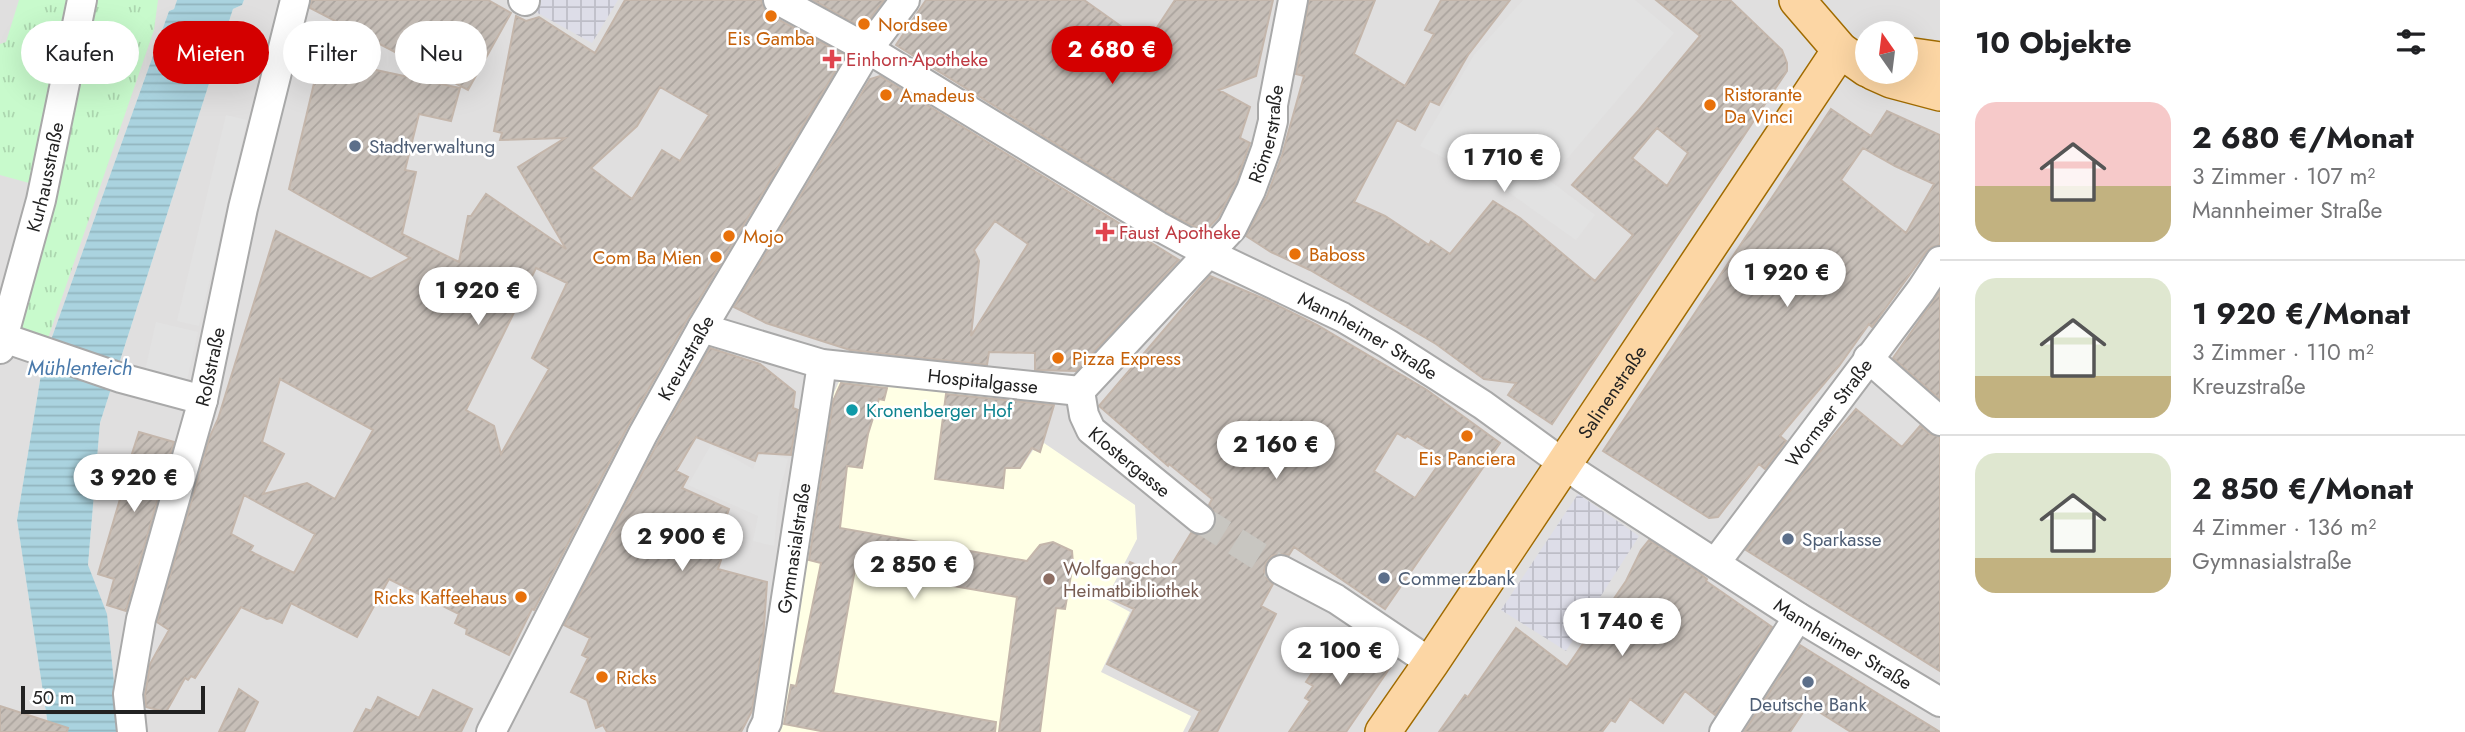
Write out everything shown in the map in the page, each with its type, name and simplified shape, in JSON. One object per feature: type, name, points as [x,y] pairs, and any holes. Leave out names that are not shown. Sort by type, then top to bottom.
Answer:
[{"type":"main road","points":[[1805,9],[1855,49]]},
{"type":"main road","points":[[1918,56],[1940,61]]},
{"type":"main road","name":"Salinenstraße","points":[[1382,732],[1431,663],[1562,464],[1855,60]]},
{"type":"main road","points":[[1906,84],[1940,93]]},
{"type":"street","name":"Kurhausstraße","points":[[2,344],[41,200],[82,0]]},
{"type":"street","name":"Roßstraße","points":[[132,732],[128,694],[141,619],[203,400],[243,208],[295,0]]},
{"type":"street","name":"Mannheimer Straße","points":[[778,0],[868,50],[1147,219],[1208,253],[1342,317],[1388,344],[1483,405],[1562,464],[1798,617],[1940,702]]},
{"type":"street","name":"Kreuzstraße","points":[[491,732],[643,434],[702,328],[868,50],[905,0]]},
{"type":"street","name":"Römerstraße","points":[[1208,253],[1232,228],[1251,190],[1266,149],[1293,0]]},
{"type":"street","points":[[1080,391],[1208,253]]},
{"type":"street","name":"Wormser Straße","points":[[1716,562],[1940,261]]},
{"type":"street","name":"Hospitalgasse","points":[[702,328],[822,364],[1080,391]]},
{"type":"street","points":[[2,344],[46,352],[116,377],[203,400]]},
{"type":"street","points":[[1868,358],[1940,421]]},
{"type":"street","name":"Gymnasialstraße","points":[[762,732],[767,722],[822,364]]},
{"type":"street","name":"Klostergasse","points":[[1080,391],[1084,415],[1091,430],[1200,519]]},
{"type":"street","points":[[1281,570],[1336,599],[1431,663]]},
{"type":"street","points":[[1724,731],[1798,617]]},
{"type":"shaded area","points":[[0,0],[177,0],[165,21],[153,21],[153,56],[43,362],[17,520],[49,732],[0,732]]},
{"type":"shaded area","points":[[244,0],[1940,0],[1940,732],[119,732],[88,565],[100,423],[209,84],[269,84],[269,21],[229,21],[233,9],[242,5]]},
{"type":"shaded area","points":[[514,0],[618,0],[592,43]]},
{"type":"shaded area","points":[[1523,0],[1635,0],[1674,33],[1549,180],[1595,215],[1576,240],[1497,184],[1420,146],[1474,55]]},
{"type":"shaded area","points":[[226,115],[247,120],[199,326],[177,321]]},
{"type":"shaded area","points":[[156,322],[198,332],[187,380],[145,371]]},
{"type":"shaded area","points":[[844,371],[995,388],[982,465],[1022,467],[1033,450],[1038,452],[1044,443],[1135,505],[1137,539],[1106,599],[1130,612],[1101,672],[1191,716],[1183,732],[776,732],[823,416]]},
{"type":"shaded area","points":[[711,445],[753,469],[759,454],[788,459],[779,493],[774,546],[753,541],[758,516],[688,485]]},
{"type":"shaded area","points":[[1578,494],[1639,536],[1566,651],[1501,610]]},
{"type":"green space","points":[[19,0],[158,0],[153,33],[139,74],[139,21],[21,21],[21,84],[135,84],[47,341],[14,331],[51,189],[0,175],[0,44],[6,42]]},
{"type":"water","name":"Mühlenteich","points":[[177,0],[244,0],[242,5],[233,9],[229,21],[165,21],[169,11],[174,9]]},
{"type":"water","name":"Mühlenteich","points":[[153,56],[153,84],[209,84],[100,423],[88,565],[107,614],[119,732],[49,732],[17,520],[43,362]]},
{"type":"building","points":[[311,0],[488,0],[511,13],[487,56],[487,21],[395,21],[395,52],[381,45],[381,21],[335,21],[310,8]]},
{"type":"building","points":[[625,0],[761,0],[770,15],[845,55],[687,320],[628,426],[509,655],[466,634],[467,629],[455,623],[459,614],[389,579],[357,637],[291,603],[282,623],[241,607],[195,678],[185,678],[166,712],[146,707],[145,695],[150,664],[169,630],[157,622],[210,436],[218,419],[276,231],[371,279],[410,258],[289,189],[314,84],[381,84],[381,71],[395,74],[395,84],[441,84],[460,88],[451,121],[419,114],[405,170],[416,172],[402,234],[459,262],[468,216],[471,216],[486,194],[566,249],[518,167],[565,138],[500,140],[502,133],[494,131],[516,16],[526,21],[539,17],[595,53]],"holes":[[[660,87],[709,115],[680,161],[662,150],[632,199],[591,168],[637,126]],[[536,268],[567,283],[532,358],[549,369],[501,454],[494,426],[466,410]],[[280,379],[373,430],[335,499],[307,483],[263,494],[284,454],[262,442]],[[244,495],[315,534],[294,573],[250,551],[253,546],[231,534]]]},
{"type":"building","points":[[813,0],[884,0],[863,28]]},
{"type":"building","points":[[926,0],[1084,0],[1146,44],[1175,0],[1273,0],[1256,76],[1219,90],[1250,107],[1240,138],[1250,143],[1236,183],[1218,218],[1204,232],[1166,212],[896,45]]},
{"type":"building","points":[[1309,0],[1375,0],[1354,54],[1405,86],[1434,34],[1425,30],[1441,0],[1510,0],[1468,55],[1439,105],[1430,101],[1415,130],[1397,120],[1354,202],[1385,216],[1429,245],[1431,241],[1450,254],[1493,201],[1520,218],[1595,281],[1633,235],[1572,185],[1700,36],[1656,0],[1730,0],[1782,50],[1787,63],[1787,71],[1552,424],[1508,395],[1516,383],[1484,379],[1436,344],[1246,236],[1267,196],[1282,155],[1304,76],[1296,74]],"holes":[[[1657,128],[1688,153],[1667,186],[1632,158]]]},
{"type":"building","points":[[880,76],[1179,260],[1076,371],[1035,370],[1035,353],[989,352],[987,365],[850,350],[766,323],[734,307],[870,79]],"holes":[[[995,221],[1028,244],[971,336],[979,261],[974,250]]]},
{"type":"building","points":[[456,84],[471,84],[468,90]]},
{"type":"building","points":[[1831,109],[1871,136],[1887,111],[1940,135],[1940,245],[1926,252],[1872,327],[1869,324],[1839,366],[1780,436],[1786,441],[1765,469],[1759,464],[1718,517],[1709,518],[1603,451]],"holes":[[[1863,148],[1934,184],[1906,233],[1841,180]]]},
{"type":"building","points":[[1210,276],[1317,325],[1427,390],[1500,443],[1385,609],[1294,547],[1289,555],[1272,556],[1264,571],[1273,584],[1261,606],[1276,614],[1217,732],[1189,732],[1200,711],[1107,664],[1134,609],[1112,599],[1130,562],[1164,577],[1191,533],[1205,535],[1212,530],[1216,521],[1215,513],[1209,505],[1212,499],[1169,464],[1168,466],[1099,406]],"holes":[[[1397,433],[1405,438],[1407,436],[1443,458],[1415,498],[1374,471]]]},
{"type":"building","points":[[1940,291],[1940,399],[1893,358]]},
{"type":"building","points":[[710,348],[760,364],[795,392],[793,408],[798,410],[791,455],[758,453],[755,461],[696,437],[676,471],[688,477],[682,488],[729,509],[723,526],[704,552],[721,560],[718,569],[767,582],[763,641],[752,711],[741,732],[607,732],[603,725],[596,728],[587,700],[571,692],[588,658],[582,655],[590,638],[564,625],[658,442]]},
{"type":"building","points":[[841,383],[887,388],[884,400],[879,399],[868,434],[862,468],[847,466],[840,528],[1027,561],[1040,545],[1053,542],[1072,551],[1073,564],[1065,609],[1056,608],[1040,732],[999,732],[1017,597],[855,569],[833,693],[996,722],[995,732],[826,732],[784,724],[791,685],[796,686],[821,563],[809,560],[833,401]]},
{"type":"building","points":[[946,394],[1054,405],[1040,452],[1032,448],[1020,468],[1005,468],[1003,488],[935,479]]},
{"type":"building","points":[[1856,409],[1902,447],[1920,426],[1930,434],[1940,437],[1940,671],[1746,550],[1817,455]]},
{"type":"building","points":[[139,432],[174,442],[126,611],[107,605],[114,579],[98,574],[120,499],[110,495],[120,460],[129,463]]},
{"type":"building","points":[[1649,540],[1697,571],[1706,581],[1772,627],[1715,715],[1685,691],[1663,723],[1630,699],[1615,722],[1611,720],[1602,732],[1439,732],[1465,695],[1468,697],[1516,628],[1567,667],[1626,581]]},
{"type":"building","points":[[1340,631],[1391,666],[1346,732],[1289,732],[1310,701],[1305,698],[1313,686],[1306,682]]},
{"type":"building","points":[[1800,645],[1940,732],[1851,732],[1811,707],[1807,712],[1804,711],[1790,732],[1744,732]]},
{"type":"building","points":[[239,689],[258,702],[244,732],[219,732]]},
{"type":"building","points":[[433,690],[472,709],[461,732],[354,732],[366,709],[371,711],[378,697],[419,718]]},
{"type":"building","points":[[0,706],[68,728],[67,732],[0,732]]},
{"type":"tunnel","points":[[1200,519],[1281,570]]},
{"type":"place","name":"Eis Gamba","points":[[771,16]]},
{"type":"place","name":"Nordsee","points":[[864,24]]},
{"type":"place","name":"Einhorn-Apotheke","points":[[832,59]]},
{"type":"place","name":"Amadeus","points":[[886,95]]},
{"type":"place","name":"Ristorante Da Vinci","points":[[1710,105]]},
{"type":"place","name":"Stadtverwaltung","points":[[355,146]]},
{"type":"place","name":"Faust Apotheke","points":[[1105,232]]},
{"type":"place","name":"Mojo","points":[[729,236]]},
{"type":"place","name":"Baboss","points":[[1295,254]]},
{"type":"place","name":"Com Ba Mien","points":[[716,257]]},
{"type":"place","name":"Pizza Express","points":[[1058,358]]},
{"type":"place","name":"Kronenberger Hof","points":[[852,410]]},
{"type":"place","name":"Eis Panciera","points":[[1467,436]]},
{"type":"place","name":"Sparkasse","points":[[1788,539]]},
{"type":"place","name":"Commerzbank","points":[[1384,578]]},
{"type":"place","name":"Wolfgangchor Heimatbibliothek","points":[[1049,579]]},
{"type":"place","name":"Ricks Kaffeehaus","points":[[521,597]]},
{"type":"place","name":"Ricks","points":[[602,677]]},
{"type":"place","name":"Deutsche Bank","points":[[1808,682]]}]
